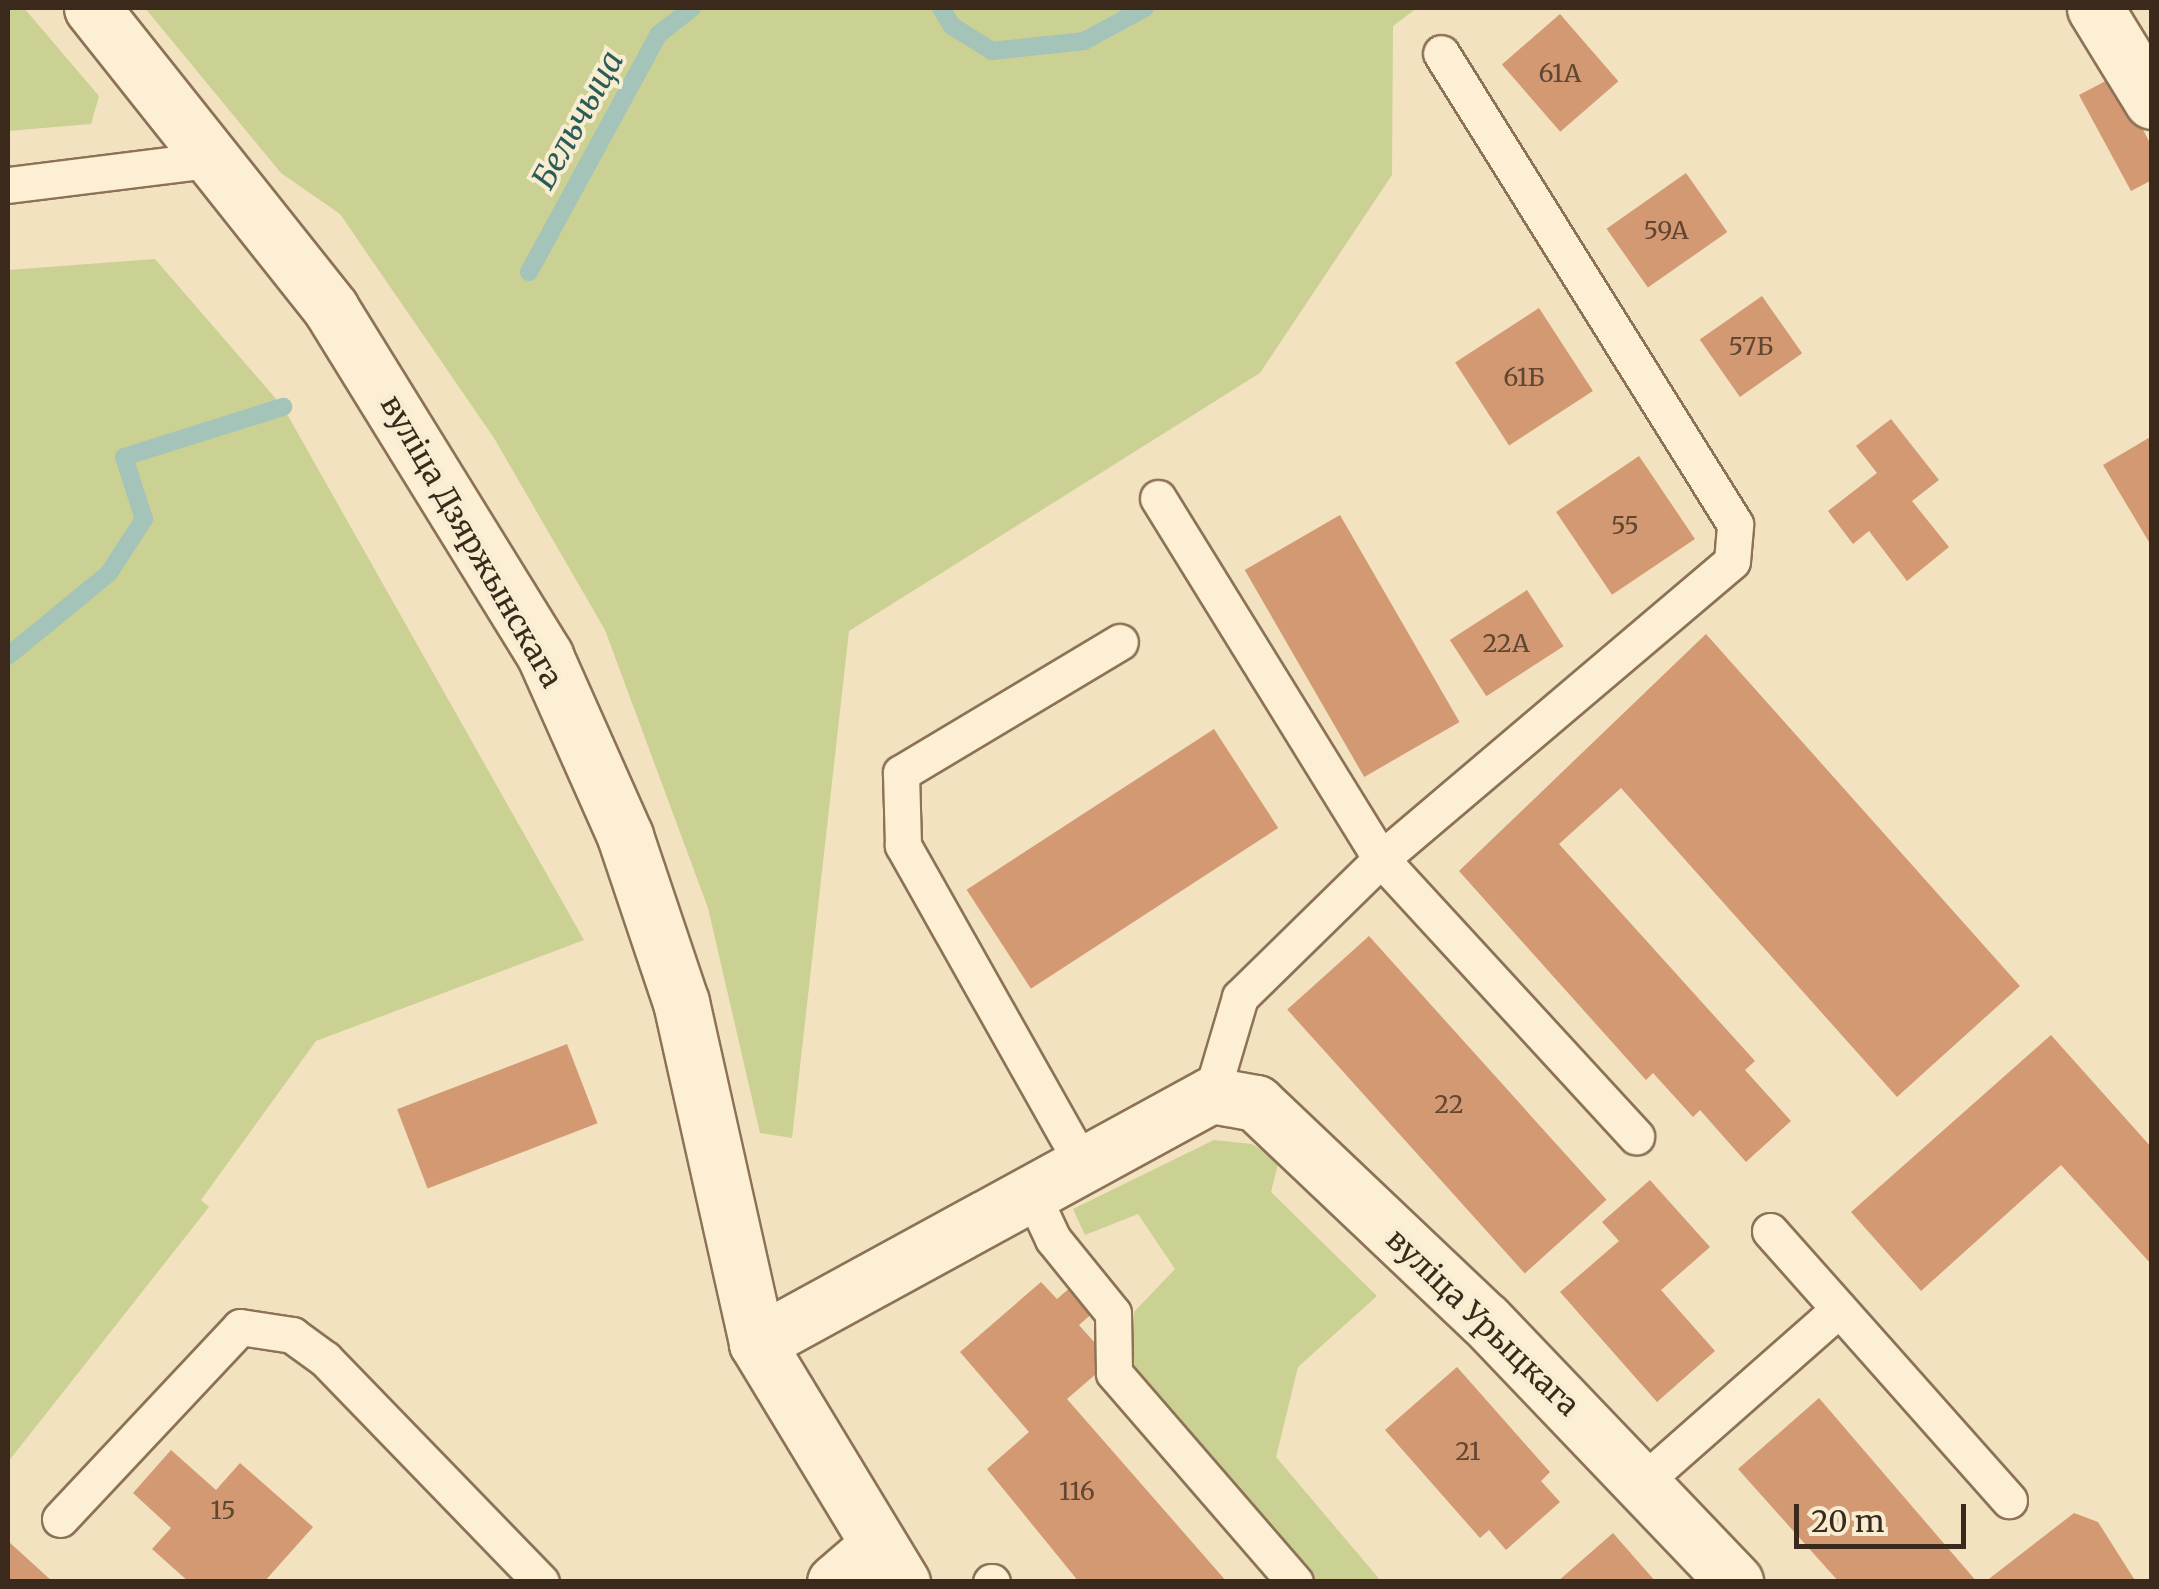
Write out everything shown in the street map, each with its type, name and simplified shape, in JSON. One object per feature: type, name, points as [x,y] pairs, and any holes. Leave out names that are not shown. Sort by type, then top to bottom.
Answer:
[{"type":"street","name":"вуліца Дзяржынскага","points":[[92,8],[217,159],[443,479],[545,656],[625,836],[681,1002],[757,1343],[890,1564]]},
{"type":"street","points":[[2095,8],[2152,101]]},
{"type":"street","points":[[757,1343],[1210,1094]]},
{"type":"street","name":"вуліца Урыцкага","points":[[1210,1094],[1256,1103],[1644,1481],[1734,1582]]},
{"type":"street","points":[[835,1582],[890,1564]]},
{"type":"lane","points":[[1210,1094],[1240,997],[1382,859],[1732,562],[1735,524],[1605,302],[1441,54]]},
{"type":"lane","points":[[8,184],[217,159]]},
{"type":"lane","points":[[1158,498],[1382,859],[1636,1136]]},
{"type":"lane","points":[[1082,1164],[903,844],[901,773],[1120,642]]},
{"type":"lane","points":[[1031,1192],[1053,1240],[1113,1313],[1114,1373],[1294,1582]]},
{"type":"lane","points":[[1770,1231],[2009,1500]]},
{"type":"lane","points":[[1644,1481],[1839,1308]]},
{"type":"lane","points":[[60,1519],[240,1328],[292,1335],[326,1359],[540,1582]]},
{"type":"green space","points":[[8,8],[24,8],[99,96],[91,124],[8,131]]},
{"type":"green space","points":[[145,8],[1417,8],[1393,26],[1392,175],[1260,373],[849,631],[792,1138],[760,1133],[708,908],[605,630],[494,438],[340,214],[281,173]]},
{"type":"green space","points":[[155,259],[283,407],[584,940],[316,1041],[201,1200],[209,1207],[8,1462],[8,270]]},
{"type":"green space","points":[[1214,1140],[1252,1144],[1279,1160],[1271,1192],[1377,1296],[1298,1367],[1276,1457],[1381,1581],[1315,1581],[1132,1371],[1134,1312],[1175,1269],[1138,1214],[1085,1235],[1073,1209]]},
{"type":"building","points":[[1560,14],[1618,81],[1560,132],[1502,65]]},
{"type":"building","points":[[2115,76],[2152,147],[2152,180],[2131,191],[2079,95]]},
{"type":"building","points":[[1686,173],[1727,232],[1648,288],[1607,229]]},
{"type":"building","points":[[1762,296],[1802,353],[1740,397],[1700,340]]},
{"type":"building","points":[[1539,308],[1593,391],[1509,445],[1455,362]]},
{"type":"building","points":[[1891,419],[1939,480],[1912,501],[1949,547],[1907,581],[1869,531],[1853,544],[1828,511],[1877,473],[1856,446]]},
{"type":"building","points":[[2152,436],[2152,547],[2103,465]]},
{"type":"building","points":[[1639,456],[1695,539],[1612,595],[1556,512]]},
{"type":"building","points":[[1340,515],[1460,722],[1364,777],[1245,570]]},
{"type":"building","points":[[1527,590],[1563,646],[1486,696],[1450,640]]},
{"type":"building","points":[[1706,634],[2020,986],[1897,1097],[1621,788],[1559,844],[1755,1061],[1745,1070],[1791,1121],[1746,1162],[1700,1110],[1693,1117],[1653,1073],[1646,1080],[1459,871]]},
{"type":"building","points":[[1214,729],[1278,828],[1031,989],[967,890]]},
{"type":"building","points":[[1369,936],[1607,1200],[1525,1273],[1287,1010]]},
{"type":"building","points":[[2051,1035],[2152,1148],[2152,1265],[2061,1165],[1921,1291],[1851,1212]]},
{"type":"building","points":[[567,1044],[597,1123],[428,1189],[397,1109]]},
{"type":"building","points":[[1650,1180],[1710,1247],[1661,1290],[1715,1351],[1657,1402],[1560,1292],[1619,1241],[1602,1222]]},
{"type":"building","points":[[1080,1279],[1102,1305],[1079,1325],[1111,1361],[1067,1399],[1227,1582],[1079,1582],[987,1469],[1029,1432],[960,1352],[1041,1282],[1057,1299]]},
{"type":"building","points":[[1457,1367],[1550,1472],[1541,1481],[1560,1502],[1506,1550],[1489,1530],[1480,1538],[1385,1430]]},
{"type":"building","points":[[1819,1398],[1977,1582],[1839,1582],[1738,1469]]},
{"type":"building","points":[[171,1450],[216,1490],[240,1463],[313,1527],[264,1582],[189,1582],[152,1549],[171,1528],[133,1493]]},
{"type":"building","points":[[2074,1513],[2098,1522],[2136,1582],[1985,1582]]},
{"type":"building","points":[[1613,1533],[1656,1582],[1557,1582]]},
{"type":"building","points":[[8,1541],[53,1582],[8,1582]]},
{"type":"waterway","name":"Бельчыца","points":[[529,272],[659,34],[692,8]]},
{"type":"waterway","name":"Бельчыца","points":[[941,8],[952,26],[992,51],[1084,41],[1145,8]]},
{"type":"waterway","name":"Бельчыца","points":[[8,656],[109,573],[144,519],[124,457],[283,407]]}]
